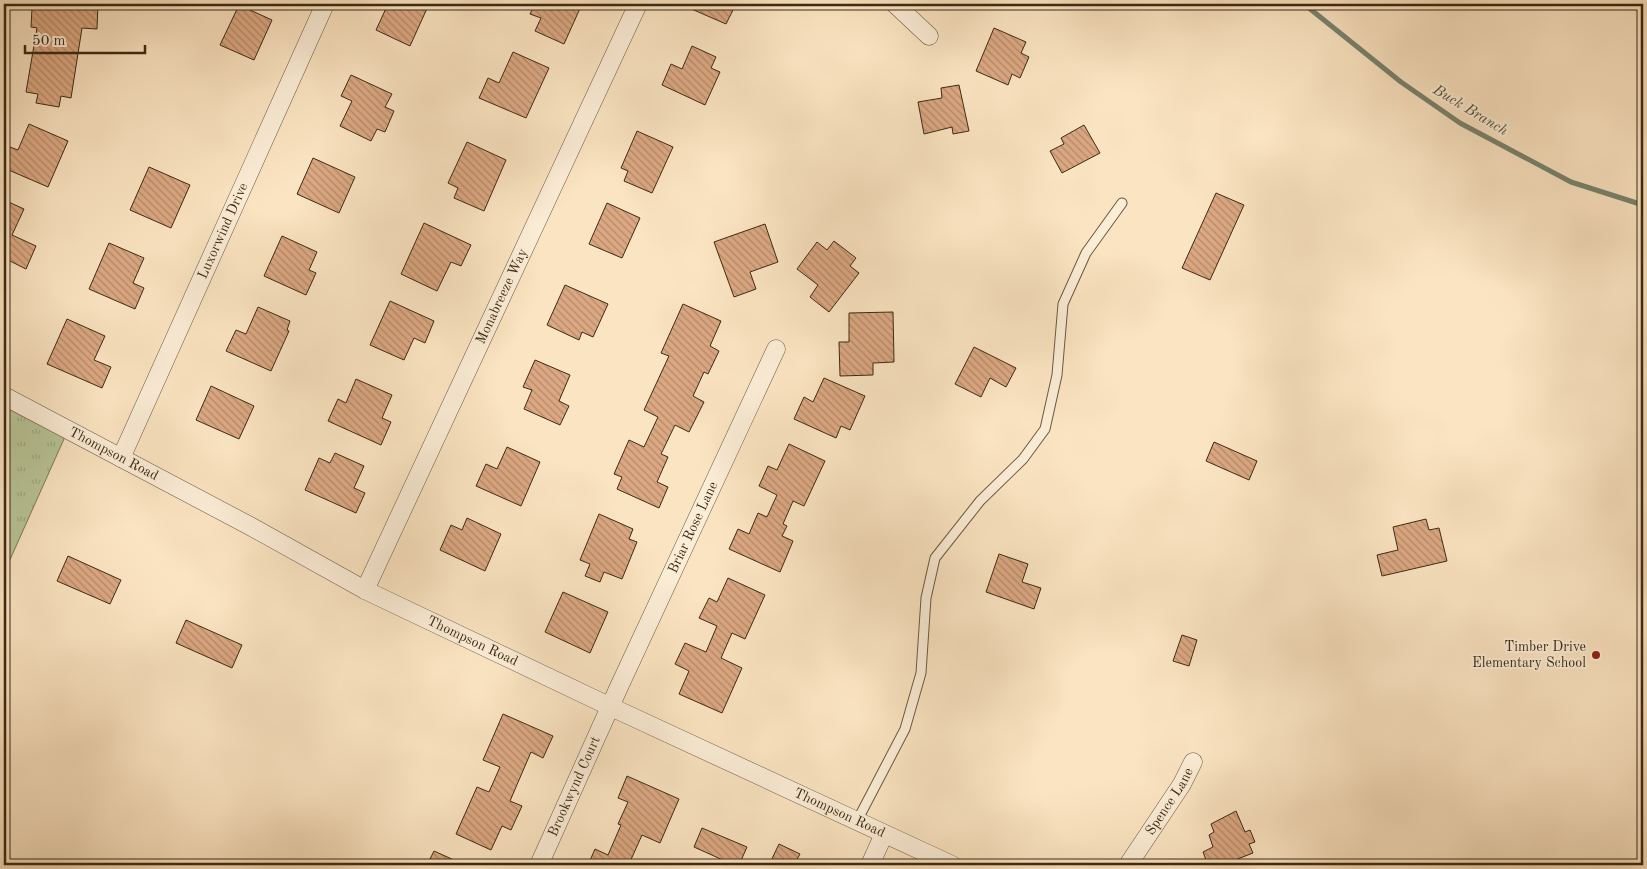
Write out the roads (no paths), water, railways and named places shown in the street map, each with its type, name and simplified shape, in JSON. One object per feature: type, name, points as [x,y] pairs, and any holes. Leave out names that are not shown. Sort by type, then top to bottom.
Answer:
[{"type":"street","name":"Luxorwind Drive","points":[[121,458],[325,4]]},
{"type":"street","name":"Monabreeze Way","points":[[364,590],[638,4]]},
{"type":"street","points":[[895,4],[929,36]]},
{"type":"street","name":"Briar Rose Lane","points":[[611,707],[776,349]]},
{"type":"street","name":"Thompson Road","points":[[4,396],[282,543],[364,590],[952,865]]},
{"type":"street","name":"Brookwynd Court","points":[[539,865],[611,707]]},
{"type":"street","name":"Spence Lane","points":[[1128,865],[1182,784],[1193,762]]},
{"type":"street","points":[[870,865],[884,834]]},
{"type":"lane","points":[[857,821],[908,720],[921,673],[926,598],[935,558],[980,501],[1023,459],[1045,429],[1057,375],[1063,304],[1086,253],[1122,203]]},
{"type":"lane","points":[[1519,865],[1526,865]]},
{"type":"waterway","name":"Buck Branch","points":[[1304,4],[1401,82],[1460,123],[1571,182],[1643,205]]},
{"type":"place","name":"Timber Drive Elementary School","points":[[1596,655]]}]
